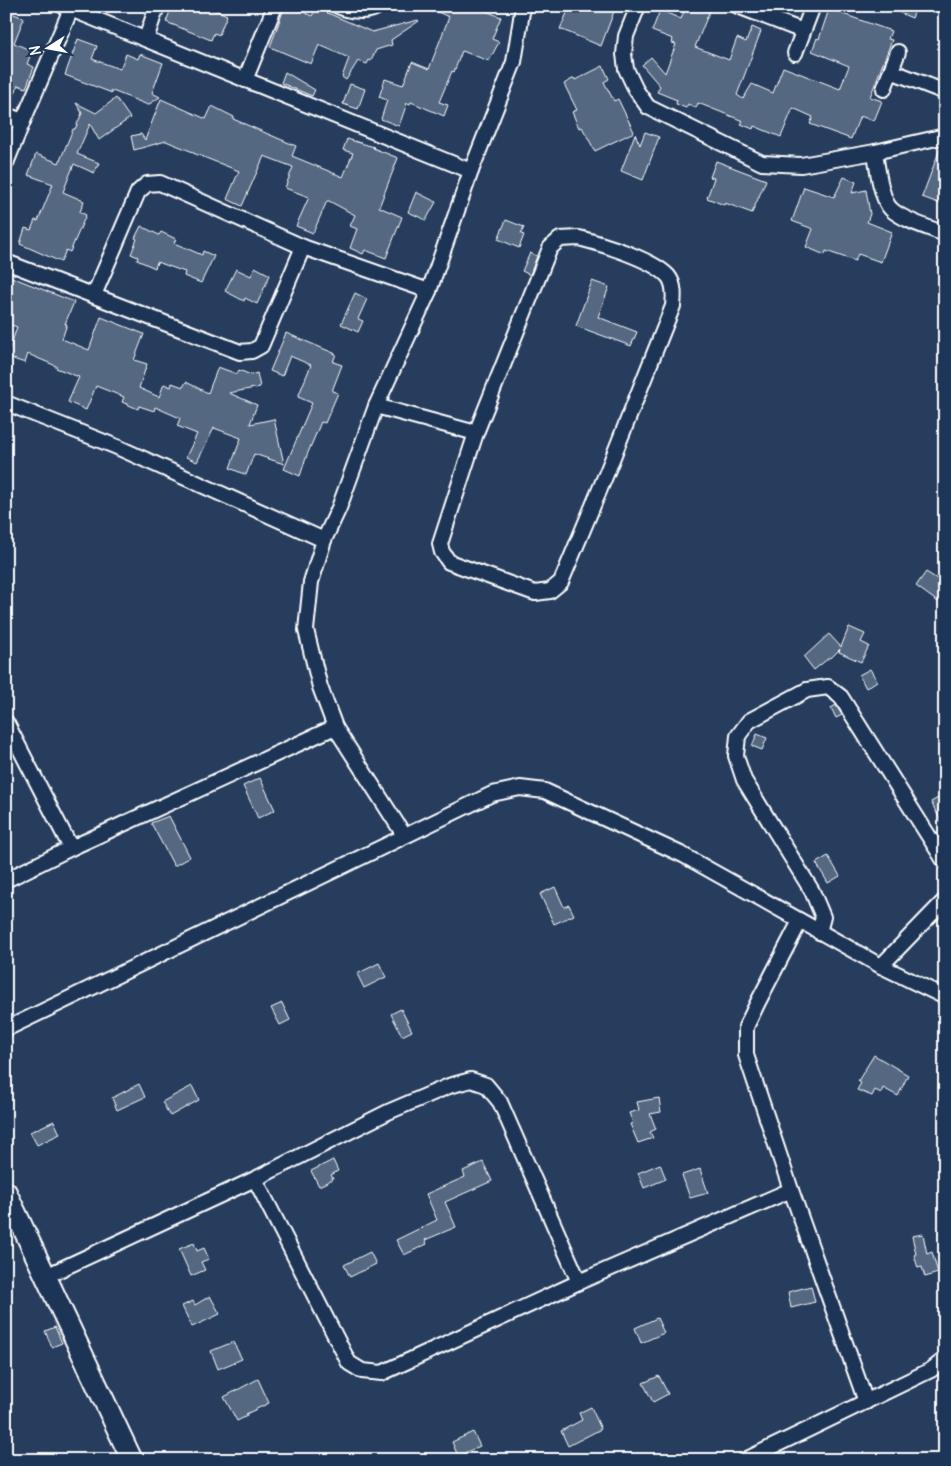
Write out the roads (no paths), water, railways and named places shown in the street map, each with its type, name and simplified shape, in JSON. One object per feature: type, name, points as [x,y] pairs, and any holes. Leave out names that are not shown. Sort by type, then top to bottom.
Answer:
[{"type":"street","points":[[146,39],[158,6]]},
{"type":"street","points":[[246,80],[275,6]]},
{"type":"street","points":[[338,6],[343,9],[359,11],[375,9],[378,6]]},
{"type":"street","points":[[404,835],[335,727],[320,686],[306,630],[311,582],[324,540],[339,508],[376,406],[429,291],[471,171],[514,62],[523,6]]},
{"type":"street","points":[[638,6],[626,36],[624,54],[626,69],[632,83],[648,107],[762,163],[801,165],[875,152],[945,136]]},
{"type":"street","points":[[738,6],[803,31]]},
{"type":"street","points":[[795,53],[813,6]]},
{"type":"street","points":[[6,163],[67,8],[471,171]]},
{"type":"street","points":[[884,89],[898,52]]},
{"type":"street","points":[[891,71],[945,92]]},
{"type":"street","points":[[6,115],[23,121]]},
{"type":"street","points":[[875,152],[879,182],[890,208],[911,221],[945,234]]},
{"type":"street","points":[[94,295],[138,192],[146,184],[160,184],[303,247],[429,291]]},
{"type":"street","points":[[579,238],[601,244],[652,265],[669,277],[674,293],[674,306],[561,582],[550,591],[535,593],[449,562],[442,552],[440,544],[476,433],[550,248],[560,239],[579,238]]},
{"type":"street","points":[[6,262],[240,352],[252,351],[261,346],[303,247]]},
{"type":"street","points":[[6,402],[117,447],[324,540]]},
{"type":"street","points":[[376,406],[476,433]]},
{"type":"street","points":[[818,932],[823,917],[812,891],[744,780],[736,756],[738,736],[750,721],[758,716],[807,690],[817,687],[828,687],[842,697],[945,862]]},
{"type":"street","points":[[6,722],[71,848]]},
{"type":"street","points":[[6,880],[71,848],[335,727]]},
{"type":"street","points":[[6,1028],[404,835],[492,794],[520,788],[546,791],[683,855],[818,932],[881,966],[945,997]]},
{"type":"street","points":[[881,966],[945,900]]},
{"type":"street","points":[[800,921],[746,1027],[746,1056],[866,1402]]},
{"type":"street","points":[[46,1276],[255,1179],[388,1112],[449,1086],[471,1080],[486,1085],[500,1102],[579,1282]]},
{"type":"street","points":[[255,1179],[348,1363],[362,1371],[382,1373],[579,1282],[791,1190]]},
{"type":"street","points":[[6,1192],[132,1460]]},
{"type":"street","points":[[745,1460],[770,1455],[866,1402],[931,1370],[945,1359]]}]
